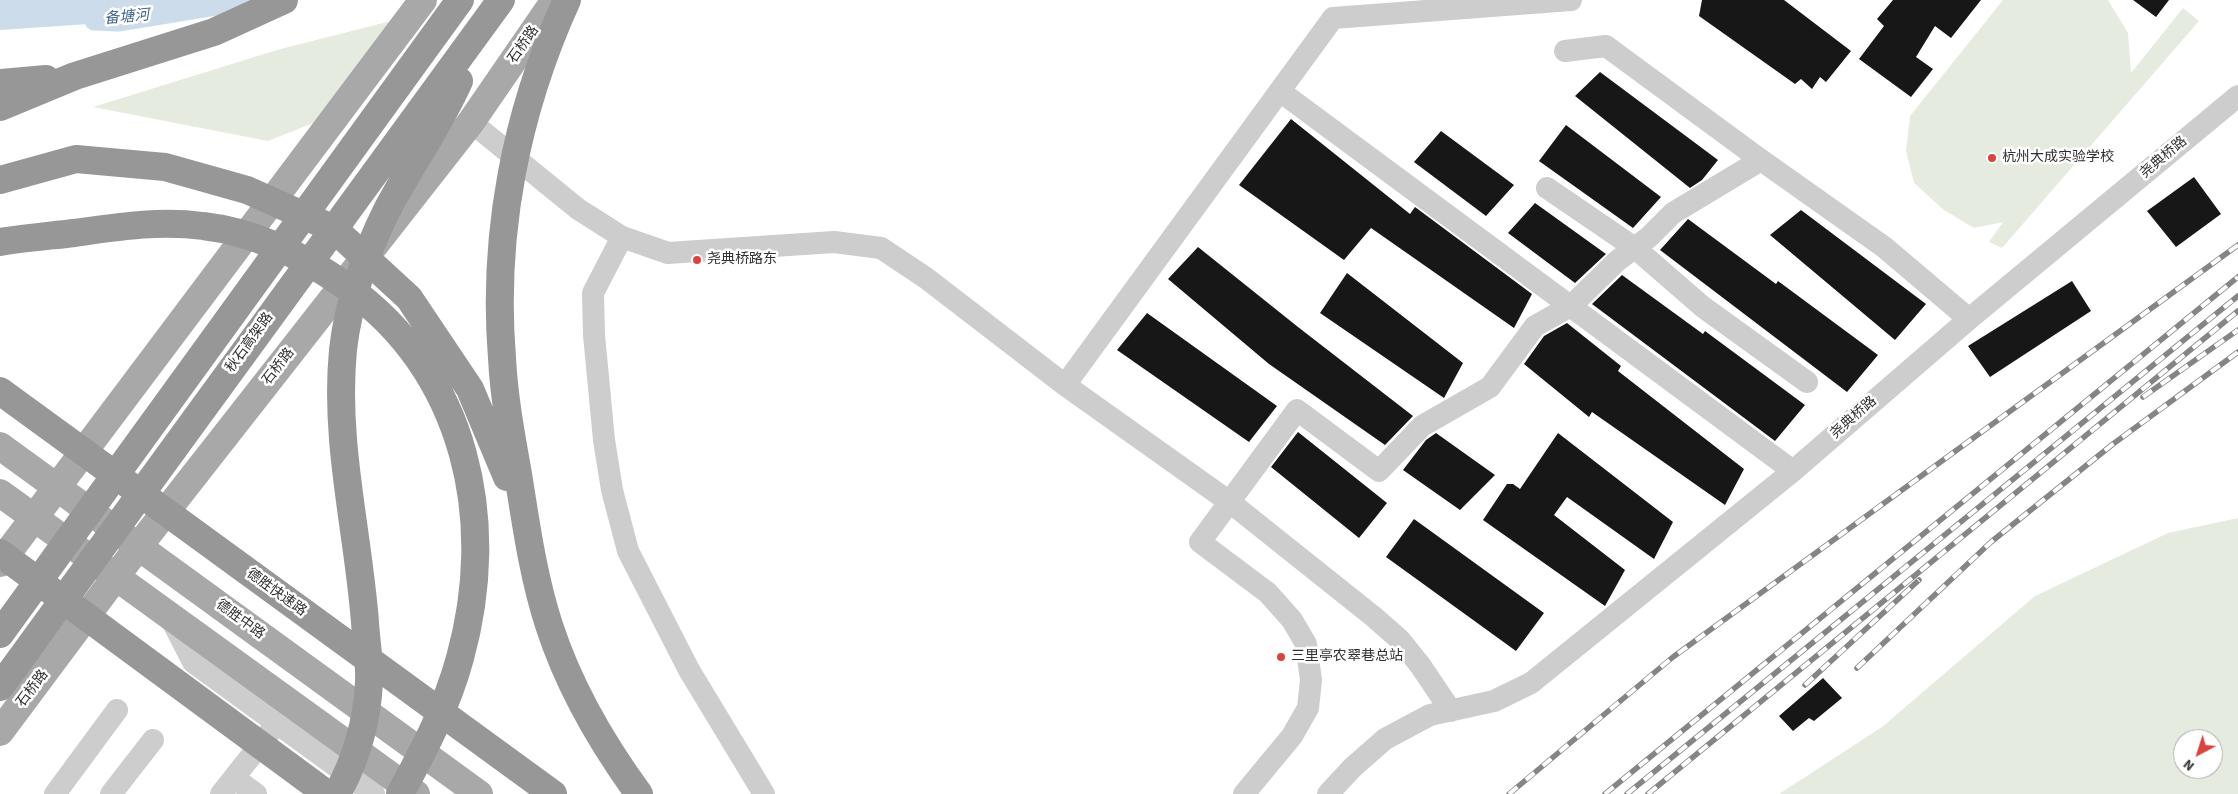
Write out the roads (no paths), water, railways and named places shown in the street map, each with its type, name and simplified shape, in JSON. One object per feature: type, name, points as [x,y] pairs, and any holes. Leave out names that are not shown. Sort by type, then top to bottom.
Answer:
[{"type":"highway","points":[[0,106],[75,76],[214,32],[284,0]]},
{"type":"highway","points":[[0,634],[460,0]]},
{"type":"highway","points":[[556,5],[517,142],[500,258],[502,358],[507,410],[527,530],[549,625],[569,677],[596,732],[639,794]]},
{"type":"highway","points":[[337,794],[362,734],[369,681],[363,593],[342,421],[343,349],[363,269],[387,211],[454,92],[494,10]]},
{"type":"highway","name":"秋石高架路","points":[[0,687],[494,10]]},
{"type":"highway","points":[[0,83],[75,76]]},
{"type":"highway","points":[[0,180],[76,159],[165,167],[247,190],[334,229],[409,298],[470,389],[527,530]]},
{"type":"highway","points":[[0,242],[118,226],[159,223],[204,226],[254,237],[293,254],[336,279],[368,302],[392,324],[414,352],[437,387],[458,438],[474,499],[476,542],[470,611],[460,659],[432,734],[400,794]]},
{"type":"highway","name":"德胜快速路","points":[[0,391],[553,794]]},
{"type":"highway","points":[[0,553],[327,794]]},
{"type":"main road","name":"石桥路","points":[[0,732],[138,547],[471,122],[556,5]]},
{"type":"main road","points":[[0,563],[415,10]]},
{"type":"main road","name":"德胜中路","points":[[0,446],[479,794]]},
{"type":"main road","points":[[0,493],[416,794]]},
{"type":"street","points":[[1065,385],[1281,92],[1331,9],[1571,0]]},
{"type":"street","points":[[1565,51],[1606,46],[1761,160],[1884,247],[1969,319]]},
{"type":"street","points":[[1281,92],[1793,471]]},
{"type":"street","name":"尧典桥路","points":[[1328,794],[1352,768],[1385,739],[1430,715],[1494,701],[1531,683],[1793,471],[1969,319],[2238,96]]},
{"type":"street","points":[[471,122],[578,210],[622,237],[668,253],[834,242],[880,248],[926,278],[1065,385],[1230,503],[1399,638],[1420,664],[1451,711]]},
{"type":"street","points":[[1244,794],[1292,736],[1308,708],[1311,680],[1306,644],[1292,620],[1268,592],[1200,542],[1297,410],[1379,471],[1422,426],[1490,387],[1535,326],[1571,306],[1617,261],[1635,248],[1673,214],[1761,160]]},
{"type":"street","points":[[1547,188],[1635,248],[1703,307],[1807,382]]},
{"type":"street","points":[[622,237],[593,293],[594,335],[604,440],[612,490],[628,552],[689,670],[762,793]]},
{"type":"street","points":[[170,617],[193,662],[374,794]]},
{"type":"street","points":[[55,794],[117,710]]},
{"type":"street","points":[[256,794],[227,786],[277,723]]},
{"type":"street","points":[[111,794],[153,740]]},
{"type":"water","points":[[0,0],[253,0],[118,22],[0,30]]},
{"type":"waterway","name":"备塘河","points":[[94,21],[118,22],[253,0]]},
{"type":"railway","points":[[1509,794],[1673,657],[2238,245]]},
{"type":"railway","points":[[1605,794],[2238,277]]},
{"type":"railway","points":[[1627,794],[2238,296]]},
{"type":"railway","points":[[1648,794],[2238,311]]},
{"type":"railway","points":[[2143,397],[2238,330]]},
{"type":"railway","points":[[1857,668],[1991,542],[2113,444],[2238,352]]},
{"type":"railway","points":[[1805,685],[1919,580]]},
{"type":"place","name":"杭州大成实验学校","points":[[1992,158]]},
{"type":"place","name":"尧典桥路东","points":[[697,260]]},
{"type":"place","name":"三里亭农翠巷总站","points":[[1281,657]]}]
